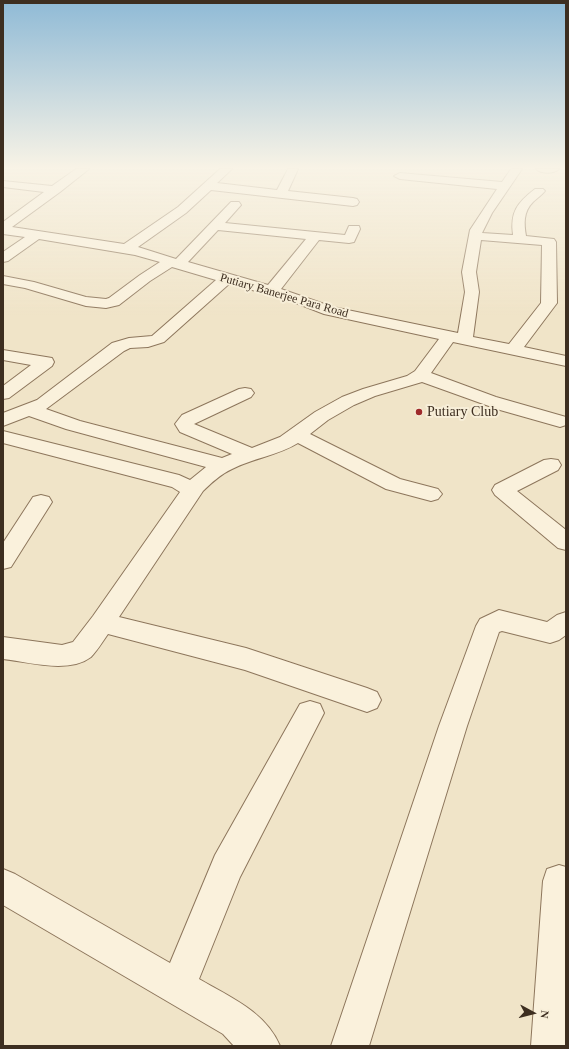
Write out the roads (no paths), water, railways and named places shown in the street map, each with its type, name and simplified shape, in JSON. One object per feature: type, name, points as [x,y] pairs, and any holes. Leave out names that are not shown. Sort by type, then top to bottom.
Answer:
[{"type":"street","points":[[3,229],[18,218]]},
{"type":"street","points":[[126,249],[171,218]]},
{"type":"street","points":[[3,280],[32,285],[90,302],[109,304],[114,302],[145,278],[174,263],[223,218]]},
{"type":"street","points":[[3,648],[62,656],[72,654],[82,649],[102,623],[192,490],[201,481],[224,465],[280,445],[297,435],[327,412],[346,401],[413,380],[421,375],[457,337],[472,292],[469,272],[476,230],[483,218]]},
{"type":"street","points":[[518,218],[520,239]]},
{"type":"street","points":[[216,226],[314,237],[348,239],[354,229]]},
{"type":"street","name":"Putiary Banerjee Para Road","points":[[3,229],[138,251],[226,279],[288,295],[329,311],[389,325],[457,337],[566,361]]},
{"type":"street","points":[[3,258],[36,235]]},
{"type":"street","points":[[475,236],[555,242],[550,303],[514,349]]},
{"type":"street","points":[[271,291],[314,237]]},
{"type":"street","points":[[3,420],[42,404],[126,343],[153,341],[158,339],[226,279]]},
{"type":"street","points":[[3,355],[46,362],[3,394]]},
{"type":"street","points":[[421,375],[471,396],[560,421]]},
{"type":"street","points":[[245,394],[188,419],[184,424],[187,428],[250,455]]},
{"type":"street","points":[[30,410],[73,424],[224,465]]},
{"type":"street","points":[[297,435],[393,484],[431,494]]},
{"type":"street","points":[[3,437],[179,482],[192,490]]},
{"type":"street","points":[[551,465],[502,490],[566,542]]},
{"type":"street","points":[[3,562],[40,502]]},
{"type":"street","points":[[350,1046],[453,726],[489,626],[499,620],[550,633],[566,622]]},
{"type":"street","points":[[102,623],[246,660],[367,700]]},
{"type":"street","points":[[178,987],[227,867],[310,713]]},
{"type":"street","points":[[550,1046],[559,881]]},
{"type":"street","points":[[3,886],[236,1021],[262,1046]]},
{"type":"place","name":"Putiary Club","points":[[419,412]]}]
